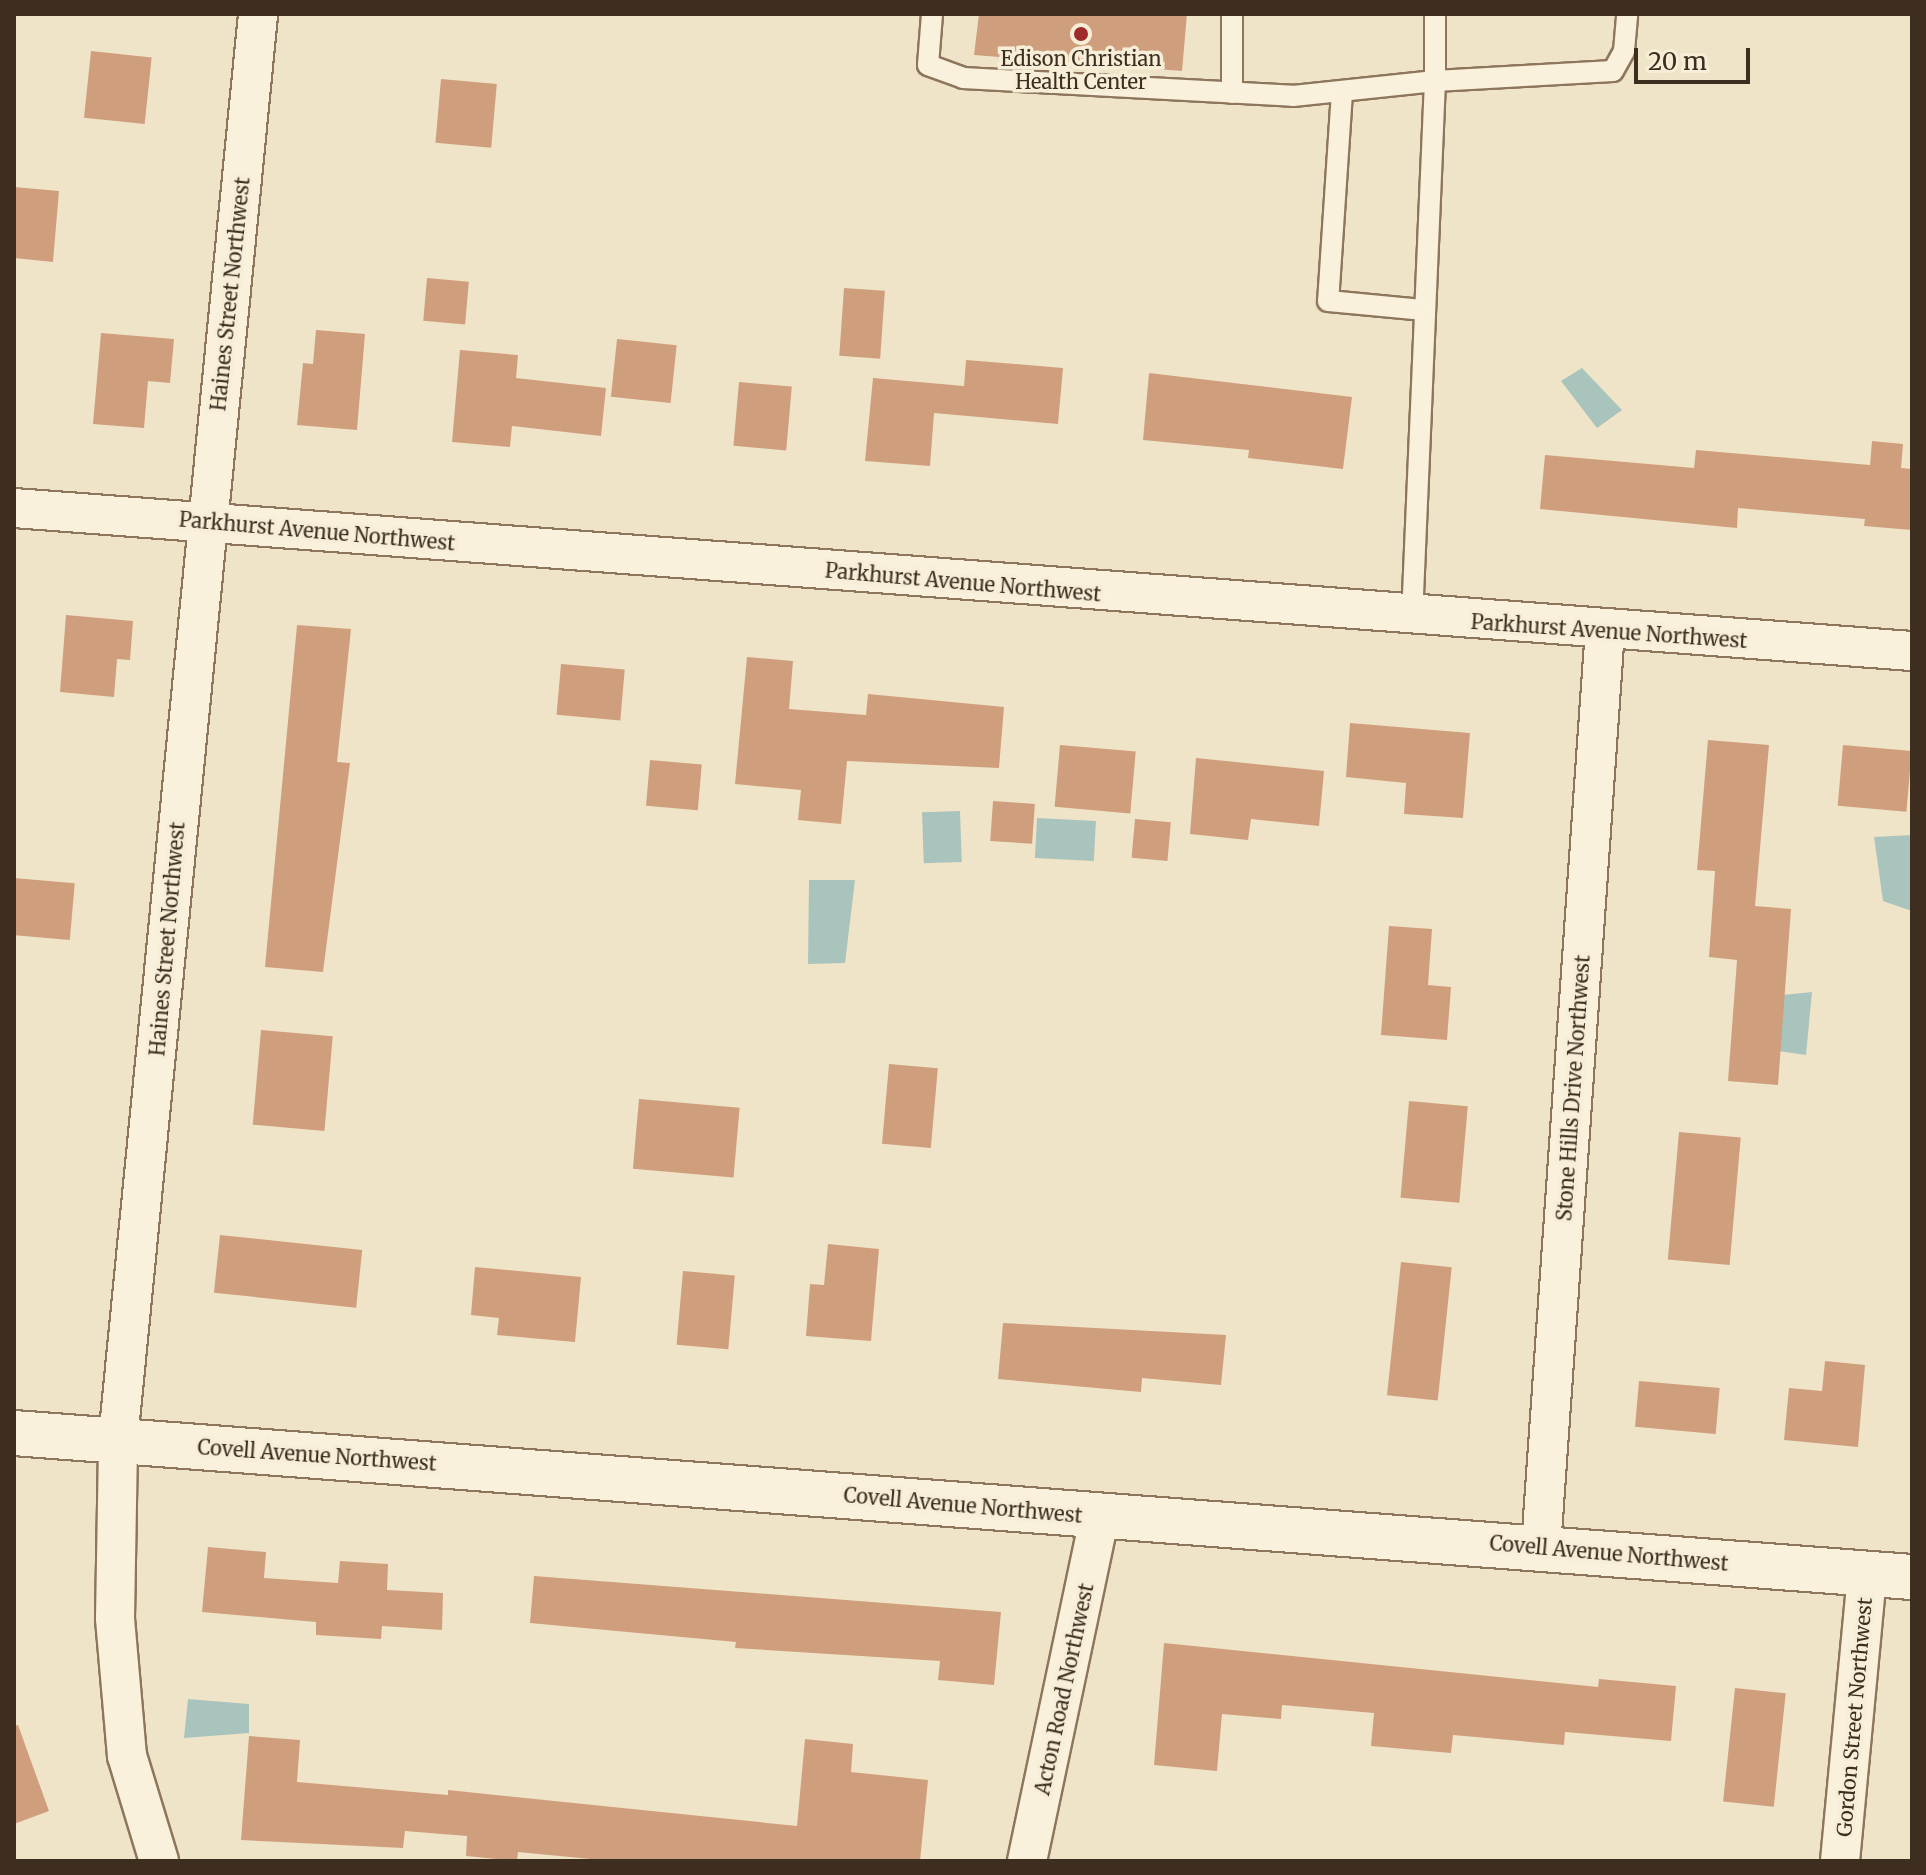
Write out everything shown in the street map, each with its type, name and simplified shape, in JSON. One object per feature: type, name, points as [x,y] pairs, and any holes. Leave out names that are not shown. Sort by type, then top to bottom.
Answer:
[{"type":"street","name":"Haines Street Northwest","points":[[159,1861],[127,1756],[115,1618],[118,1440],[258,14]]},
{"type":"street","name":"Parkhurst Avenue Northwest","points":[[14,508],[1412,618],[1912,651]]},
{"type":"street","name":"Stone Hills Drive Northwest","points":[[1541,1547],[1605,630]]},
{"type":"street","name":"Covell Avenue Northwest","points":[[14,1433],[1912,1577]]},
{"type":"street","name":"Acton Road Northwest","points":[[1027,1861],[1100,1516]]},
{"type":"street","name":"Gordon Street Northwest","points":[[1840,1861],[1867,1574]]},
{"type":"lane","points":[[932,14],[928,65],[963,78],[1232,93],[1342,92],[1435,81],[1613,71],[1624,51],[1627,14]]},
{"type":"lane","points":[[1232,14],[1232,93]]},
{"type":"lane","points":[[1412,618],[1435,81],[1435,14]]},
{"type":"lane","points":[[1342,92],[1328,301],[1423,310]]},
{"type":"water","points":[[1582,368],[1622,410],[1597,428],[1561,381]]},
{"type":"water","points":[[960,811],[962,862],[924,863],[922,812]]},
{"type":"water","points":[[1037,818],[1096,821],[1094,861],[1035,858]]},
{"type":"water","points":[[1912,835],[1912,911],[1883,901],[1874,837]]},
{"type":"water","points":[[809,880],[855,880],[845,963],[808,964]]},
{"type":"water","points":[[1812,992],[1806,1055],[1771,1050],[1773,996]]},
{"type":"water","points":[[188,1699],[249,1704],[249,1733],[184,1738]]},
{"type":"building","name":"Edison Christian Health Center","points":[[979,14],[1187,14],[1182,71],[974,55]]},
{"type":"building","points":[[91,51],[152,57],[145,124],[84,118]]},
{"type":"building","points":[[441,79],[497,84],[491,148],[435,143]]},
{"type":"building","points":[[14,187],[59,191],[53,262],[14,258]]},
{"type":"building","points":[[427,278],[469,282],[465,324],[423,321]]},
{"type":"building","points":[[844,288],[885,291],[880,359],[839,356]]},
{"type":"building","points":[[316,330],[365,334],[357,430],[297,425],[303,363],[313,364]]},
{"type":"building","points":[[101,333],[174,339],[170,383],[148,381],[144,428],[93,424]]},
{"type":"building","points":[[617,339],[677,345],[671,403],[611,397]]},
{"type":"building","points":[[460,350],[518,355],[516,378],[606,388],[601,436],[512,426],[510,447],[452,442]]},
{"type":"building","points":[[966,360],[1063,368],[1058,424],[934,413],[930,466],[865,461],[873,378],[964,386]]},
{"type":"building","points":[[1149,373],[1352,397],[1343,469],[1248,458],[1249,450],[1143,440]]},
{"type":"building","points":[[739,382],[792,387],[786,450],[733,446]]},
{"type":"building","points":[[1872,441],[1903,444],[1901,468],[1912,469],[1912,530],[1864,526],[1865,519],[1738,508],[1737,528],[1540,509],[1545,455],[1694,468],[1696,450],[1870,465]]},
{"type":"building","points":[[66,615],[133,621],[130,660],[117,659],[114,697],[60,692]]},
{"type":"building","points":[[297,625],[351,629],[337,762],[350,763],[323,972],[265,967]]},
{"type":"building","points":[[747,657],[793,661],[789,709],[866,715],[868,694],[1004,707],[999,768],[847,761],[841,824],[798,820],[801,790],[735,784]]},
{"type":"building","points":[[561,664],[625,670],[620,720],[557,715]]},
{"type":"building","points":[[1350,723],[1470,733],[1463,818],[1404,814],[1406,783],[1346,777]]},
{"type":"building","points":[[1708,740],[1769,745],[1755,906],[1791,909],[1778,1085],[1728,1081],[1737,960],[1709,957],[1715,871],[1697,870]]},
{"type":"building","points":[[1060,745],[1136,752],[1130,813],[1055,807]]},
{"type":"building","points":[[1843,745],[1912,751],[1906,812],[1838,806]]},
{"type":"building","points":[[1196,758],[1324,771],[1319,826],[1251,819],[1248,840],[1190,834]]},
{"type":"building","points":[[650,760],[702,765],[698,810],[646,806]]},
{"type":"building","points":[[993,801],[1035,804],[1032,844],[990,841]]},
{"type":"building","points":[[1135,819],[1171,822],[1167,861],[1132,858]]},
{"type":"building","points":[[14,878],[75,883],[70,940],[14,935]]},
{"type":"building","points":[[1389,926],[1432,929],[1428,985],[1451,987],[1447,1040],[1381,1035]]},
{"type":"building","points":[[261,1030],[333,1036],[324,1131],[253,1125]]},
{"type":"building","points":[[889,1064],[938,1068],[931,1148],[882,1144]]},
{"type":"building","points":[[639,1099],[740,1108],[734,1178],[633,1169]]},
{"type":"building","points":[[1409,1101],[1468,1106],[1459,1203],[1401,1198]]},
{"type":"building","points":[[1679,1132],[1741,1137],[1730,1265],[1668,1260]]},
{"type":"building","points":[[220,1235],[362,1250],[356,1308],[214,1293]]},
{"type":"building","points":[[828,1244],[879,1249],[871,1341],[806,1336],[810,1284],[824,1285]]},
{"type":"building","points":[[1401,1262],[1452,1267],[1438,1401],[1387,1395]]},
{"type":"building","points":[[475,1267],[581,1277],[575,1342],[497,1335],[499,1318],[471,1315]]},
{"type":"building","points":[[683,1271],[735,1276],[728,1349],[677,1345]]},
{"type":"building","points":[[1003,1323],[1226,1335],[1221,1385],[1142,1378],[1141,1392],[998,1379]]},
{"type":"building","points":[[1825,1361],[1865,1365],[1858,1447],[1784,1440],[1789,1388],[1822,1391]]},
{"type":"building","points":[[1639,1381],[1720,1388],[1716,1434],[1635,1427]]},
{"type":"building","points":[[208,1547],[266,1552],[264,1578],[338,1583],[340,1561],[388,1564],[387,1590],[443,1593],[442,1630],[382,1626],[381,1639],[316,1635],[316,1622],[202,1612]]},
{"type":"building","points":[[534,1576],[1001,1612],[994,1685],[938,1680],[940,1661],[735,1648],[736,1642],[530,1623]]},
{"type":"building","points":[[1164,1643],[1598,1687],[1599,1679],[1676,1686],[1671,1741],[1565,1732],[1564,1745],[1453,1735],[1451,1753],[1371,1746],[1374,1713],[1282,1705],[1281,1719],[1222,1714],[1217,1771],[1154,1765]]},
{"type":"building","points":[[1735,1688],[1786,1693],[1774,1807],[1723,1801]]},
{"type":"building","points":[[18,1725],[49,1811],[14,1824],[14,1726]]},
{"type":"building","points":[[249,1736],[300,1740],[297,1782],[448,1795],[448,1790],[797,1826],[805,1739],[853,1744],[851,1772],[928,1780],[920,1861],[611,1861],[518,1852],[517,1861],[466,1856],[467,1836],[405,1831],[403,1848],[241,1840]]},
{"type":"place","name":"Edison Christian Health Center","points":[[1081,34]]}]
